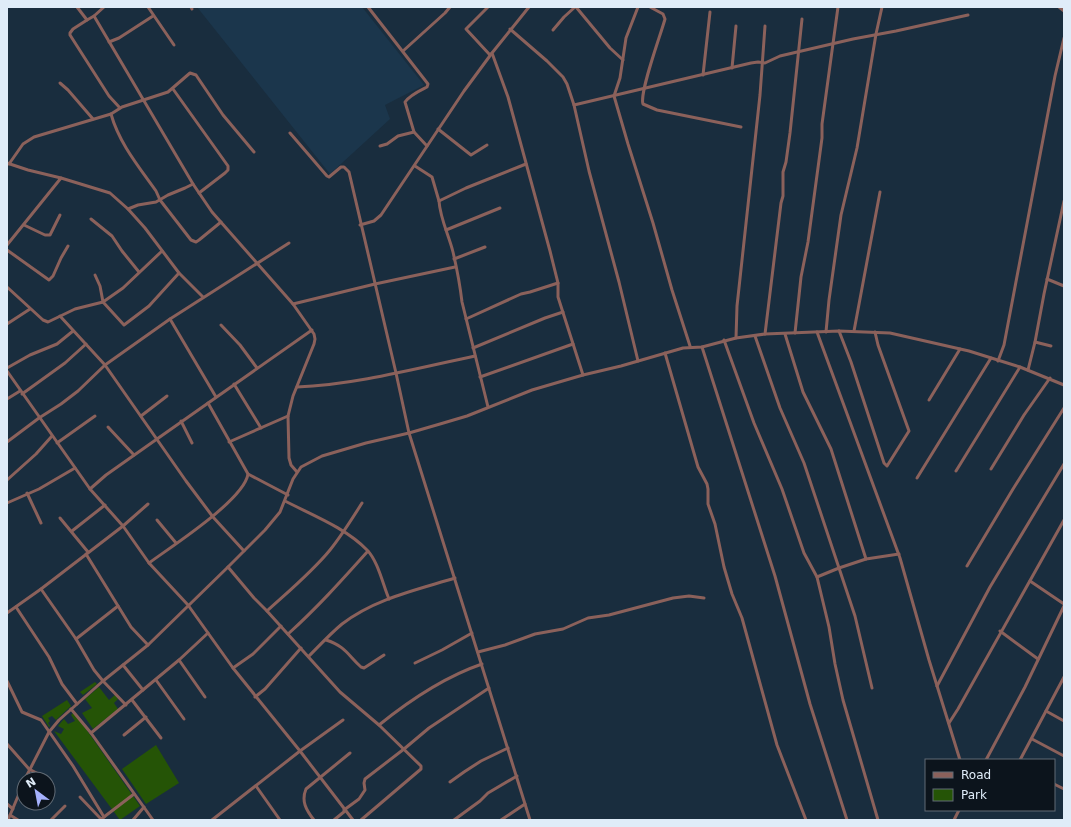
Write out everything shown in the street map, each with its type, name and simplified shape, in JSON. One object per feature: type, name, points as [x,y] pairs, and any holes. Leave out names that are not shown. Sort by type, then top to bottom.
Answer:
[{"type":"street","points":[[77,7],[87,20]]},
{"type":"street","points":[[104,7],[94,16],[73,29],[70,32],[70,35],[109,96],[120,108]]},
{"type":"street","points":[[148,7],[174,45]]},
{"type":"street","points":[[368,7],[428,84],[427,87],[417,92],[405,102],[414,132],[427,146]]},
{"type":"street","points":[[403,51],[445,13],[449,7]]},
{"type":"street","points":[[488,7],[466,28],[491,54],[508,97],[558,282],[558,297],[582,375]]},
{"type":"street","points":[[360,225],[374,221],[381,215],[415,166],[438,129],[491,54],[529,7]]},
{"type":"street","points":[[553,30],[564,17],[576,7],[610,48],[623,60]]},
{"type":"street","points":[[638,7],[626,38],[620,78],[614,96],[690,346]]},
{"type":"street","points":[[650,7],[663,14],[665,19],[644,88],[642,102],[646,106],[657,110],[742,127]]},
{"type":"street","points":[[795,333],[801,277],[808,242],[838,7]]},
{"type":"street","points":[[826,332],[841,215],[857,148],[882,7]]},
{"type":"street","points":[[1059,7],[1064,11]]},
{"type":"street","points":[[703,75],[710,12]]},
{"type":"street","points":[[574,105],[758,62],[765,63],[780,56],[876,34],[968,15]]},
{"type":"street","points":[[94,16],[193,184],[212,212],[293,304],[312,330],[315,339],[314,344],[297,387],[288,416],[289,458],[291,465],[297,472]]},
{"type":"street","points":[[110,42],[154,16]]},
{"type":"street","points":[[765,334],[783,196],[783,172],[790,133],[802,19]]},
{"type":"street","points":[[732,68],[736,26]]},
{"type":"street","points":[[736,338],[737,306],[762,81],[765,26]]},
{"type":"street","points":[[510,29],[547,61],[563,77],[567,84],[574,105],[589,171],[619,282],[638,361]]},
{"type":"street","points":[[998,361],[1004,345],[1064,38]]},
{"type":"street","points":[[203,297],[179,273],[145,228],[128,209],[110,193],[8,164],[23,144],[28,140],[112,114],[120,108],[132,105],[143,99],[163,94],[173,89],[190,73],[196,75],[223,115],[254,152]]},
{"type":"street","points":[[60,83],[93,119]]},
{"type":"street","points":[[173,89],[228,166],[228,170],[225,173],[199,193]]},
{"type":"street","points":[[112,114],[115,126],[124,144],[156,191],[160,200],[194,241],[199,240],[221,222]]},
{"type":"street","points":[[438,129],[470,155],[486,145]]},
{"type":"street","points":[[380,146],[387,144],[398,136],[414,132]]},
{"type":"street","points":[[290,133],[327,176],[332,176],[341,167],[347,169],[349,172],[409,433],[530,820]]},
{"type":"street","points":[[438,201],[472,185],[526,164]]},
{"type":"street","points":[[415,166],[432,178],[456,267],[466,319],[488,407]]},
{"type":"street","points":[[7,245],[61,178]]},
{"type":"street","points":[[128,209],[138,204],[156,202],[193,184]]},
{"type":"street","points":[[854,332],[880,192]]},
{"type":"street","points":[[1028,370],[1036,342],[1047,279],[1064,201]]},
{"type":"street","points":[[446,230],[500,208]]},
{"type":"street","points":[[24,225],[44,235],[50,235],[60,215]]},
{"type":"street","points":[[91,219],[112,236],[122,252],[139,272]]},
{"type":"street","points":[[7,442],[78,392],[105,365],[170,319],[290,243]]},
{"type":"street","points":[[7,250],[49,280],[53,276],[68,246]]},
{"type":"street","points":[[454,259],[485,247]]},
{"type":"street","points":[[7,288],[30,309],[48,322],[75,309],[103,302],[123,288],[162,252]]},
{"type":"street","points":[[293,304],[374,284],[456,267]]},
{"type":"street","points":[[95,275],[100,286],[103,302],[124,325],[149,306],[179,273]]},
{"type":"street","points":[[1047,279],[1064,286]]},
{"type":"street","points":[[466,319],[521,294],[558,282]]},
{"type":"street","points":[[7,324],[30,309]]},
{"type":"street","points":[[473,348],[563,312]]},
{"type":"street","points":[[60,316],[105,365],[213,517],[244,551]]},
{"type":"street","points":[[170,319],[216,397]]},
{"type":"street","points":[[221,325],[240,345],[257,368]]},
{"type":"street","points":[[7,368],[30,355],[57,344],[73,330]]},
{"type":"street","points":[[90,488],[181,421],[312,330]]},
{"type":"street","points":[[839,331],[886,466],[909,431],[878,345],[875,332]]},
{"type":"street","points":[[7,744],[29,770],[49,732],[59,720],[103,681],[148,645],[265,530],[280,512],[297,472],[301,467],[322,456],[466,416],[532,390],[582,375],[690,346],[702,347],[724,340],[765,334],[839,331],[890,333],[960,349],[991,358],[1050,378],[1064,385]]},
{"type":"street","points":[[817,332],[899,554],[960,759]]},
{"type":"street","points":[[785,334],[803,392],[831,449],[866,559]]},
{"type":"street","points":[[755,336],[780,408],[804,463],[855,616],[872,688]]},
{"type":"street","points":[[724,340],[754,422],[782,490],[804,553],[817,577],[829,627],[843,700],[878,820]]},
{"type":"street","points":[[1036,342],[1051,346]]},
{"type":"street","points":[[7,399],[21,392],[65,363],[86,344]]},
{"type":"street","points":[[480,377],[573,344]]},
{"type":"street","points":[[702,347],[775,576],[810,704],[847,820]]},
{"type":"street","points":[[929,400],[960,349]]},
{"type":"street","points":[[664,353],[698,467],[708,489],[708,504],[724,567],[732,594],[742,618],[777,745],[806,820]]},
{"type":"street","points":[[297,387],[315,386],[396,372],[475,356]]},
{"type":"street","points":[[917,478],[991,358]]},
{"type":"street","points":[[956,471],[1020,367]]},
{"type":"street","points":[[7,371],[90,488],[123,526],[149,563],[188,605],[255,697],[300,751],[353,820]]},
{"type":"street","points":[[990,470],[1024,415],[1050,378]]},
{"type":"street","points":[[234,384],[261,428]]},
{"type":"street","points":[[141,416],[167,396]]},
{"type":"street","points":[[208,402],[248,474],[288,495]]},
{"type":"street","points":[[968,566],[1013,489],[1064,408]]},
{"type":"street","points":[[57,443],[95,416]]},
{"type":"street","points":[[229,442],[288,416]]},
{"type":"street","points":[[181,421],[192,443]]},
{"type":"street","points":[[108,428],[134,455]]},
{"type":"street","points":[[7,480],[36,454],[52,436]]},
{"type":"street","points":[[937,686],[990,587],[1064,464]]},
{"type":"street","points":[[7,502],[39,489],[75,468]]},
{"type":"street","points":[[149,563],[213,517],[242,486],[248,474]]},
{"type":"street","points":[[27,493],[41,523]]},
{"type":"street","points":[[285,500],[344,531],[368,551],[374,561],[389,599]]},
{"type":"street","points":[[267,611],[294,587],[330,551],[362,503]]},
{"type":"street","points":[[7,613],[123,526],[148,504]]},
{"type":"street","points":[[72,531],[104,505]]},
{"type":"street","points":[[60,518],[72,531],[87,553],[131,627],[148,645]]},
{"type":"street","points":[[157,520],[176,543]]},
{"type":"street","points":[[949,723],[1064,520]]},
{"type":"street","points":[[1000,632],[1057,533]]},
{"type":"street","points":[[288,634],[309,615],[368,551]]},
{"type":"street","points":[[817,577],[866,559],[899,554]]},
{"type":"street","points":[[228,567],[254,598],[309,656],[340,692],[379,725],[422,766],[421,770],[361,820]]},
{"type":"street","points":[[309,656],[342,624],[351,618],[389,599],[455,578]]},
{"type":"street","points":[[987,759],[1025,687],[1064,605],[1030,581]]},
{"type":"street","points":[[41,589],[76,640],[94,670],[126,705]]},
{"type":"street","points":[[478,652],[505,645],[541,632],[563,629],[588,618],[610,615],[673,598],[689,596],[704,598]]},
{"type":"street","points":[[76,640],[118,606]]},
{"type":"street","points":[[16,607],[49,657],[62,684],[77,704]]},
{"type":"street","points":[[233,668],[253,654],[281,626]]},
{"type":"street","points":[[1000,632],[1038,659]]},
{"type":"street","points":[[91,733],[156,680],[208,633]]},
{"type":"street","points":[[415,662],[442,650],[472,633]]},
{"type":"street","points":[[326,640],[336,643],[342,647],[361,668],[364,668],[384,654]]},
{"type":"street","points":[[255,697],[265,689],[301,648]]},
{"type":"street","points":[[179,660],[205,697]]},
{"type":"street","points":[[379,725],[412,700],[453,676],[482,664]]},
{"type":"street","points":[[123,665],[144,690]]},
{"type":"street","points":[[1021,759],[1064,677]]},
{"type":"street","points":[[156,680],[184,719]]},
{"type":"street","points":[[7,681],[22,712],[41,720],[102,818]]},
{"type":"street","points":[[334,820],[359,799],[366,790],[365,778],[404,749],[428,728],[489,688]]},
{"type":"street","points":[[132,700],[161,738]]},
{"type":"street","points":[[71,709],[91,733],[153,820]]},
{"type":"street","points":[[1046,712],[1064,721]]},
{"type":"street","points":[[124,735],[146,717]]},
{"type":"street","points":[[212,820],[300,751],[343,720]]},
{"type":"street","points":[[1032,739],[1064,756]]},
{"type":"street","points":[[450,782],[481,761],[508,748]]},
{"type":"street","points":[[314,820],[308,813],[304,804],[303,796],[306,789],[350,753]]},
{"type":"street","points":[[454,820],[480,801],[488,793],[517,776]]},
{"type":"street","points":[[1055,784],[1064,789]]},
{"type":"street","points":[[256,786],[280,820]]},
{"type":"street","points":[[102,818],[134,794]]},
{"type":"street","points":[[80,797],[102,818]]},
{"type":"street","points":[[8,820],[16,802]]},
{"type":"street","points":[[7,804],[13,809]]},
{"type":"street","points":[[501,820],[524,804]]},
{"type":"street","points":[[51,820],[65,806]]},
{"type":"street","points":[[133,820],[144,807]]},
{"type":"street","points":[[954,820],[958,811]]},
{"type":"street","points":[[10,814],[18,820]]},
{"type":"shaded area","points":[[197,7],[362,7],[424,85],[385,105],[390,119],[330,174]]},
{"type":"green space","points":[[95,682],[97,684],[83,695],[80,692]]},
{"type":"green space","points":[[99,687],[109,700],[115,695],[118,699],[114,703],[118,709],[93,729],[82,713],[92,708],[85,699]]},
{"type":"green space","points":[[67,700],[71,706],[56,720],[52,716],[48,718],[50,721],[48,723],[50,726],[49,727],[42,716]]},
{"type":"green space","points":[[74,712],[140,806],[120,820],[54,731],[61,734],[64,729],[58,726],[64,719],[68,724],[75,721],[71,715]]},
{"type":"green space","points":[[156,745],[179,783],[146,804],[122,769]]}]
